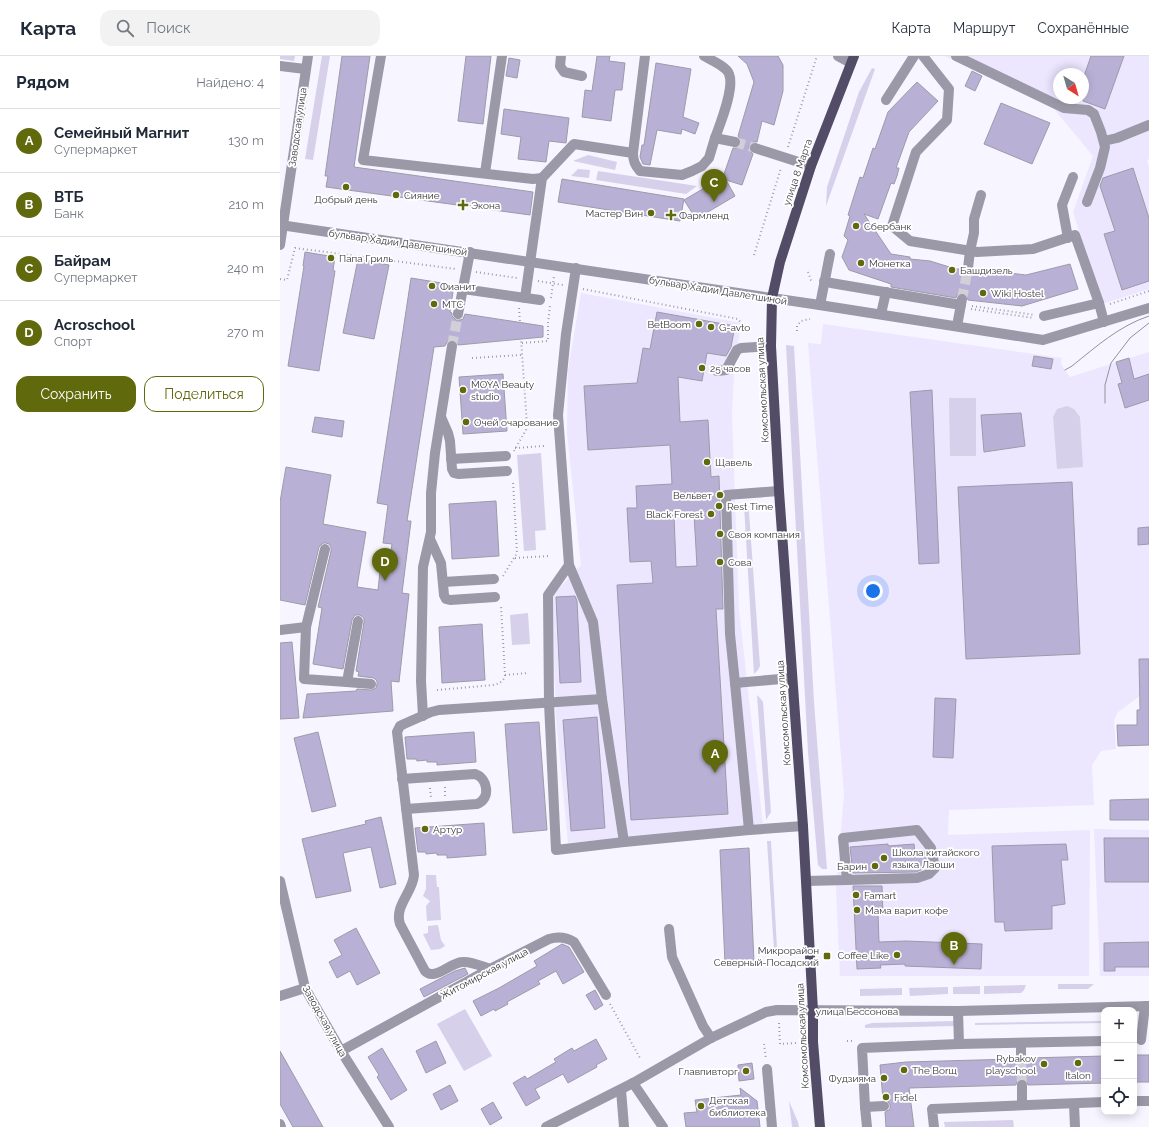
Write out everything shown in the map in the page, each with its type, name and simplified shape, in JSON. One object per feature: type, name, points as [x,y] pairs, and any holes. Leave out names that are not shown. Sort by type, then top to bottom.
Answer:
[{"type":"main road","name":"улица 8 Марта","points":[[772,298],[780,262],[811,166],[852,59]]},
{"type":"main road","name":"Комсомольская улица","points":[[772,298],[771,346],[779,491],[803,826],[813,1011],[813,1042],[820,1127]]},
{"type":"street","name":"Заводская улица","points":[[280,246],[281,228],[308,56]]},
{"type":"street","points":[[381,56],[363,160],[533,179],[542,178]]},
{"type":"street","points":[[485,173],[502,56]]},
{"type":"street","points":[[561,56],[560,66],[564,72],[582,76]]},
{"type":"street","points":[[644,56],[633,160],[640,171],[682,175],[702,166],[709,158],[730,93],[729,74],[725,68],[704,56]]},
{"type":"street","points":[[838,56],[852,59]]},
{"type":"street","points":[[886,100],[914,56]]},
{"type":"street","points":[[922,56],[949,89],[946,120],[916,152],[892,226],[910,241],[976,252],[1033,249],[1075,235],[1104,322]]},
{"type":"street","points":[[956,56],[1064,108],[1088,110],[1094,114],[1098,122],[1105,147],[1100,168],[1087,202]]},
{"type":"street","points":[[280,66],[305,70]]},
{"type":"street","points":[[1104,141],[1117,138],[1149,125]]},
{"type":"street","points":[[715,138],[735,142]]},
{"type":"street","points":[[522,297],[528,280],[542,178],[574,144],[633,153]]},
{"type":"street","points":[[755,148],[811,166]]},
{"type":"street","points":[[1068,238],[1062,205],[1073,177]]},
{"type":"street","points":[[968,268],[974,233],[974,219],[981,195]]},
{"type":"street","name":"бульвар Хадии Давлетшиной","points":[[281,228],[470,252],[1043,340],[1149,308]]},
{"type":"street","points":[[458,314],[470,252]]},
{"type":"street","points":[[820,305],[830,254]]},
{"type":"street","points":[[576,268],[566,334],[558,415],[569,565],[593,622],[602,699],[624,842]]},
{"type":"street","points":[[824,282],[962,304],[957,326]]},
{"type":"street","points":[[463,288],[540,300]]},
{"type":"street","points":[[881,314],[886,292]]},
{"type":"street","points":[[1040,317],[1099,305]]},
{"type":"street","points":[[423,716],[421,681],[423,572],[430,539],[435,453],[452,346]]},
{"type":"street","points":[[717,371],[726,370],[737,350],[741,348],[771,346]]},
{"type":"street","points":[[441,417],[450,441],[453,471],[458,474],[510,475]]},
{"type":"street","points":[[451,459],[509,455]]},
{"type":"street","points":[[749,830],[730,634],[726,495],[779,491]]},
{"type":"street","points":[[430,539],[441,563],[444,595],[446,598],[450,600],[498,601]]},
{"type":"street","points":[[325,549],[306,627],[304,679],[371,684]]},
{"type":"street","points":[[569,565],[548,595],[549,703],[556,850],[624,842],[803,826]]},
{"type":"street","points":[[443,582],[498,578]]},
{"type":"street","points":[[347,682],[358,620]]},
{"type":"street","points":[[280,630],[306,627]]},
{"type":"street","points":[[735,683],[792,678]]},
{"type":"street","points":[[490,968],[472,962],[463,962],[453,965],[434,975],[429,974],[425,971],[400,924],[398,916],[400,908],[412,885],[414,875],[397,732],[400,726],[431,712],[440,710],[602,699]]},
{"type":"street","points":[[402,779],[475,774],[479,775],[484,780],[486,795],[483,800],[477,804],[406,808]]},
{"type":"street","points":[[806,882],[917,878],[929,874],[934,868],[931,848],[917,830],[843,838],[848,880]]},
{"type":"street","name":"Заводская улица","points":[[280,881],[305,988],[341,1051],[389,1127]]},
{"type":"street","points":[[669,929],[672,957],[711,1038]]},
{"type":"street","name":"Житомирская улица","points":[[341,1051],[490,968],[549,939],[561,937],[567,938],[574,942],[606,995]]},
{"type":"street","points":[[280,996],[305,988]]},
{"type":"street","points":[[1141,1040],[1147,1006]]},
{"type":"street","name":"улица Бессонова","points":[[546,1127],[621,1090],[711,1038],[766,1012],[777,1010],[958,1011],[1147,1006]]},
{"type":"street","points":[[958,1011],[959,1044]]},
{"type":"street","points":[[868,1127],[865,1107],[862,1048],[1101,1041]]},
{"type":"street","points":[[1021,1043],[1021,1059]]},
{"type":"street","points":[[767,1068],[772,1127]]},
{"type":"street","points":[[633,1083],[663,1127]]},
{"type":"street","points":[[1022,1085],[1022,1105]]},
{"type":"street","points":[[621,1090],[624,1127]]},
{"type":"street","points":[[1137,1101],[1149,1101]]},
{"type":"street","points":[[934,1127],[932,1109],[1101,1102]]},
{"type":"street","points":[[1074,1104],[1075,1127]]},
{"type":"street","points":[[865,1107],[884,1106]]},
{"type":"path","points":[[280,279],[287,280],[295,248],[466,270],[573,287],[738,319],[741,323]]},
{"type":"path","points":[[808,272],[811,280],[824,282]]},
{"type":"path","points":[[1099,305],[1149,291]]},
{"type":"path","points":[[520,323],[522,297]]},
{"type":"path","points":[[962,304],[1040,317]]},
{"type":"path","points":[[962,304],[1040,317]]},
{"type":"path","points":[[797,331],[797,326],[801,321],[810,319]]},
{"type":"path","points":[[509,455],[526,430],[527,425],[521,339]]},
{"type":"path","points":[[522,343],[547,341]]},
{"type":"path","points":[[472,358],[522,355]]},
{"type":"path","points":[[515,448],[544,446]]},
{"type":"path","points":[[498,578],[515,558],[518,551],[510,475]]},
{"type":"path","points":[[515,558],[550,556]]},
{"type":"path","points":[[438,690],[494,686],[502,681],[505,675],[498,601]]},
{"type":"path","points":[[505,675],[528,673]]},
{"type":"path","points":[[444,776],[446,806]]},
{"type":"path","points":[[430,777],[432,807]]},
{"type":"path","points":[[606,995],[641,1060]]},
{"type":"path","points":[[779,1023],[780,1044],[796,1043]]},
{"type":"path","points":[[847,1041],[855,1041]]},
{"type":"path","points":[[764,1044],[767,1068]]},
{"type":"shaded area","points":[[280,56],[295,56],[294,61],[280,59]]},
{"type":"shaded area","points":[[322,56],[330,56],[313,160],[305,159]]},
{"type":"shaded area","points":[[945,56],[1149,56],[1149,159],[1147,160],[1149,167],[1149,289],[1102,304],[1073,212],[1093,156],[1054,109]]},
{"type":"shaded area","points":[[872,68],[875,69],[826,206],[827,187],[859,92]]},
{"type":"shaded area","points":[[588,155],[617,162],[615,170],[573,161]]},
{"type":"shaded area","points":[[578,169],[590,170],[589,178],[571,176]]},
{"type":"shaded area","points":[[598,171],[697,186],[686,194],[596,180]]},
{"type":"shaded area","points":[[581,293],[741,323],[734,375],[732,413],[739,609],[763,825],[568,843],[556,718],[552,596],[581,565],[567,433],[568,370]]},
{"type":"shaded area","points":[[823,324],[1062,358],[1061,364],[1070,377],[1149,352],[1149,696],[1140,696],[1118,712],[1114,720],[1116,749],[1101,751],[1092,765],[1094,805],[949,810],[948,835],[1090,830],[1089,976],[840,976],[836,888],[844,794],[808,343],[821,344]]},
{"type":"shaded area","points":[[786,345],[794,346],[814,702],[827,869],[822,869],[818,865],[808,752]]},
{"type":"shaded area","points":[[949,398],[976,398],[976,456],[950,456]]},
{"type":"shaded area","points":[[1067,406],[1074,409],[1080,417],[1083,467],[1057,469],[1053,417],[1057,409]]},
{"type":"shaded area","points":[[541,453],[546,530],[535,531],[536,550],[524,551],[517,455]]},
{"type":"shaded area","points":[[744,505],[748,508],[749,512],[760,666],[754,674]]},
{"type":"shaded area","points":[[528,613],[530,644],[512,645],[510,615]]},
{"type":"shaded area","points":[[757,695],[763,702],[771,812],[766,820]]},
{"type":"shaded area","points":[[1094,829],[1149,830],[1149,976],[1100,976]]},
{"type":"shaded area","points":[[767,841],[771,841],[777,948],[774,950]]},
{"type":"shaded area","points":[[426,875],[436,875],[437,887],[439,887],[441,920],[427,921],[426,906],[430,901],[423,896],[426,889]]},
{"type":"shaded area","points":[[438,925],[441,940],[445,946],[440,949],[431,950],[423,934],[428,933],[428,926]]},
{"type":"shaded area","points":[[1058,984],[1094,984],[1088,989],[1058,989]]},
{"type":"shaded area","points":[[1026,985],[1021,993],[984,994],[984,986]]},
{"type":"shaded area","points":[[980,986],[980,994],[953,994],[953,987]]},
{"type":"shaded area","points":[[948,987],[948,994],[910,996],[909,988]]},
{"type":"shaded area","points":[[902,988],[902,995],[860,996],[860,989]]},
{"type":"shaded area","points":[[465,1009],[492,1056],[464,1071],[437,1024]]},
{"type":"shaded area","points":[[956,1021],[957,1026],[865,1028],[865,1025],[872,1023]]},
{"type":"shaded area","points":[[1101,1021],[1101,1023],[975,1025],[975,1023]]},
{"type":"shaded area","points":[[789,1101],[798,1122],[799,1127],[792,1127]]},
{"type":"shaded area","points":[[1013,1120],[1014,1127],[945,1127],[944,1122]]},
{"type":"building","points":[[342,56],[370,56],[354,167],[533,192],[530,215],[326,187],[328,176],[325,176]]},
{"type":"building","points":[[466,56],[491,56],[483,124],[458,121]]},
{"type":"building","points":[[597,56],[610,56],[609,61],[625,63],[622,90],[615,90],[611,121],[582,117],[585,90],[592,91]]},
{"type":"building","points":[[738,56],[778,56],[783,65],[783,91],[774,125],[762,121],[757,142],[753,142],[749,146],[749,150],[753,154],[742,185],[726,180],[735,196],[696,219],[684,200],[723,177],[733,148],[737,148],[741,144],[741,140],[738,136],[754,82],[747,64]]},
{"type":"building","points":[[1091,56],[1124,56],[1105,109],[1089,103],[1089,68],[1087,68]]},
{"type":"building","points":[[509,58],[520,60],[517,78],[506,76]]},
{"type":"building","points":[[656,63],[691,69],[683,117],[699,123],[695,134],[682,129],[681,134],[657,130],[650,165],[643,164],[640,157],[642,145],[644,145]]},
{"type":"building","points":[[972,71],[982,76],[975,91],[965,86]]},
{"type":"building","points":[[917,82],[938,101],[909,132],[896,168],[899,168],[897,176],[894,184],[891,183],[878,219],[864,214],[891,254],[910,257],[910,259],[930,261],[956,269],[962,269],[964,273],[968,274],[973,272],[974,269],[1026,275],[1070,264],[1078,289],[1022,306],[968,300],[966,294],[963,293],[957,295],[956,298],[891,287],[891,284],[849,270],[842,257],[848,240],[844,236],[850,216],[848,215],[860,177],[863,178],[873,148],[875,149],[888,112]]},
{"type":"building","points":[[1001,103],[1050,123],[1032,164],[984,144]]},
{"type":"building","points":[[504,109],[569,118],[566,143],[549,141],[546,162],[518,159],[521,137],[501,134]]},
{"type":"building","points":[[1133,168],[1149,218],[1149,281],[1122,290],[1104,234],[1115,231],[1100,186],[1103,178]]},
{"type":"building","points":[[562,179],[684,199],[680,221],[558,202]]},
{"type":"building","points":[[305,252],[335,257],[333,270],[335,271],[319,371],[288,366]]},
{"type":"building","points":[[358,259],[389,265],[374,339],[343,333]]},
{"type":"building","points":[[411,278],[454,285],[450,312],[456,320],[463,319],[465,314],[543,326],[543,337],[458,345],[456,341],[453,340],[447,342],[445,346],[434,347],[407,521],[411,521],[402,593],[409,594],[399,682],[391,681],[393,711],[303,718],[307,694],[356,691],[357,689],[371,690],[376,688],[377,681],[374,678],[358,676],[359,672],[356,671],[364,622],[364,618],[360,615],[355,615],[352,620],[343,669],[313,664],[322,608],[318,607],[331,551],[329,544],[323,543],[319,547],[305,605],[280,600],[280,502],[286,467],[331,475],[323,524],[366,532],[357,587],[378,590],[381,562],[389,564],[392,544],[383,543],[388,505],[377,503]]},
{"type":"building","points":[[657,312],[735,326],[731,347],[726,356],[707,353],[702,381],[678,377],[680,422],[708,420],[711,477],[719,476],[723,609],[716,609],[728,814],[631,820],[617,585],[653,583],[651,561],[630,562],[627,508],[637,508],[636,486],[672,484],[670,445],[588,450],[584,386],[637,383],[643,348],[650,349]],"holes":[[[694,514],[697,566],[676,567],[674,515]]]},
{"type":"building","points":[[1034,356],[1053,359],[1051,369],[1032,366]]},
{"type":"building","points":[[1129,358],[1134,379],[1149,374],[1149,400],[1125,408],[1118,384],[1122,383],[1116,362]]},
{"type":"building","points":[[503,374],[507,431],[463,434],[459,377]]},
{"type":"building","points":[[932,390],[939,563],[919,564],[910,392]]},
{"type":"building","points":[[1021,413],[1025,446],[984,452],[981,415]]},
{"type":"building","points":[[315,417],[344,421],[342,437],[312,432]]},
{"type":"building","points":[[1072,482],[1080,654],[966,659],[958,487]]},
{"type":"building","points":[[496,501],[499,556],[452,559],[449,504]]},
{"type":"building","points":[[1149,527],[1149,544],[1138,545],[1138,528]]},
{"type":"building","points":[[575,596],[577,601],[581,682],[560,683],[556,597]]},
{"type":"building","points":[[482,624],[485,680],[442,683],[439,627]]},
{"type":"building","points":[[292,642],[299,718],[280,719],[280,643]]},
{"type":"building","points":[[1139,659],[1149,659],[1149,745],[1118,746],[1117,725],[1137,725],[1137,710],[1140,710]]},
{"type":"building","points":[[935,698],[956,699],[953,758],[933,757]]},
{"type":"building","points":[[597,717],[605,828],[571,831],[563,720]]},
{"type":"building","points":[[539,722],[547,830],[513,833],[505,724]]},
{"type":"building","points":[[318,732],[336,806],[312,812],[294,738]]},
{"type":"building","points":[[474,732],[476,762],[437,765],[437,762],[427,762],[427,760],[417,761],[416,759],[407,759],[405,737]]},
{"type":"building","points":[[1149,799],[1149,820],[1110,820],[1110,800]]},
{"type":"building","points":[[381,817],[396,884],[380,888],[371,847],[343,853],[351,891],[316,898],[302,839],[366,824],[365,821]]},
{"type":"building","points":[[484,823],[486,855],[447,858],[447,855],[418,852],[415,828]]},
{"type":"building","points":[[1104,838],[1149,838],[1149,882],[1105,882]]},
{"type":"building","points":[[888,844],[888,846],[914,844],[915,853],[925,852],[927,866],[923,866],[923,869],[916,872],[853,873],[850,847]]},
{"type":"building","points":[[1066,844],[1068,860],[1061,860],[1065,904],[1052,906],[1052,929],[1005,931],[1004,922],[995,922],[992,846]]},
{"type":"building","points":[[749,848],[754,963],[725,964],[720,850]]},
{"type":"building","points":[[853,886],[882,886],[883,914],[878,914],[879,942],[906,941],[982,944],[981,969],[905,966],[905,964],[880,965],[881,968],[857,969]]},
{"type":"building","points":[[356,928],[380,973],[357,985],[350,971],[337,978],[329,962],[342,955],[334,940]]},
{"type":"building","points":[[1149,942],[1149,967],[1115,967],[1115,971],[1104,971],[1104,943]]},
{"type":"building","points":[[562,944],[569,947],[584,972],[563,984],[556,971],[538,981],[540,984],[507,1002],[508,1004],[481,1016],[473,1001],[537,966],[534,961]]},
{"type":"building","points":[[465,968],[468,974],[424,997],[420,989],[455,971]]},
{"type":"building","points":[[595,990],[603,1005],[595,1010],[586,995]]},
{"type":"building","points":[[596,1039],[607,1059],[596,1065],[597,1067],[568,1083],[563,1074],[535,1089],[540,1098],[526,1106],[513,1083],[525,1076],[527,1079],[556,1062],[554,1059],[572,1048],[574,1051]]},
{"type":"building","points":[[436,1041],[446,1063],[426,1073],[416,1051]]},
{"type":"building","points":[[382,1048],[407,1090],[391,1100],[377,1077],[379,1075],[368,1057]]},
{"type":"building","points":[[280,1051],[323,1127],[293,1127],[280,1104]]},
{"type":"building","points":[[1137,1055],[1149,1055],[1149,1082],[1137,1082]]},
{"type":"building","points":[[1101,1056],[1101,1083],[1028,1085],[1026,1080],[1022,1079],[1017,1081],[1016,1085],[909,1088],[914,1127],[886,1127],[885,1112],[890,1109],[890,1105],[887,1100],[883,1100],[880,1065],[906,1062],[1014,1059],[1017,1064],[1021,1065],[1026,1063],[1028,1058]]},
{"type":"building","points":[[752,1063],[754,1079],[739,1081],[738,1065]]},
{"type":"building","points":[[450,1085],[458,1101],[441,1110],[433,1094]]},
{"type":"building","points":[[740,1088],[757,1101],[760,1127],[686,1127],[684,1113],[697,1112],[695,1100],[741,1095]]},
{"type":"building","points":[[493,1102],[502,1118],[490,1125],[481,1109]]},
{"type":"tunnel","points":[[735,142],[755,148]]},
{"type":"tunnel","points":[[962,299],[968,268]]},
{"type":"tunnel","points":[[452,346],[458,314]]},
{"type":"tunnel","points":[[1021,1059],[1022,1085]]},
{"type":"tram line","points":[[1065,370],[1118,331],[1149,316]]},
{"type":"tram line","points":[[1105,403],[1105,385],[1111,363],[1130,338],[1149,323]]},
{"type":"place","name":"Добрый день","points":[[346,187]]},
{"type":"place","name":"Сияние","points":[[396,195]]},
{"type":"place","name":"Байрам","points":[[714,202]]},
{"type":"place","name":"Экона","points":[[463,205]]},
{"type":"place","name":"Мастер Вин","points":[[651,213]]},
{"type":"place","name":"Фармленд","points":[[671,215]]},
{"type":"place","name":"Сбербанк","points":[[856,226]]},
{"type":"place","name":"Папа Гриль","points":[[331,258]]},
{"type":"place","name":"Монетка","points":[[861,263]]},
{"type":"place","name":"Башдизель","points":[[952,270]]},
{"type":"place","name":"Фианит","points":[[432,286]]},
{"type":"place","name":"Wiki Hostel","points":[[983,293]]},
{"type":"place","name":"МТС","points":[[434,304]]},
{"type":"place","name":"BetBoom","points":[[699,324]]},
{"type":"place","name":"G-avto","points":[[711,327]]},
{"type":"place","name":"25 часов","points":[[702,368]]},
{"type":"place","name":"MOYA Beauty studio","points":[[463,390]]},
{"type":"place","name":"Очей очарование","points":[[466,422]]},
{"type":"place","name":"Щавель","points":[[707,462]]},
{"type":"place","name":"Вельвет","points":[[720,495]]},
{"type":"place","name":"Rest Time","points":[[719,506]]},
{"type":"place","name":"Black Forest","points":[[711,514]]},
{"type":"place","name":"Своя компания","points":[[720,534]]},
{"type":"place","name":"Сова","points":[[720,562]]},
{"type":"place","name":"Acroschool","points":[[385,581]]},
{"type":"place","name":"Семейный Магнит","points":[[715,773]]},
{"type":"place","name":"Артур","points":[[425,829]]},
{"type":"place","name":"Школа китайского языка Лаоши","points":[[884,858]]},
{"type":"place","name":"Барин","points":[[875,866]]},
{"type":"place","name":"Famart","points":[[856,895]]},
{"type":"place","name":"Мама варит кофе","points":[[857,910]]},
{"type":"place","name":"Coffee Like","points":[[897,955]]},
{"type":"place","name":"Микрорайон Северный-Посадский","points":[[827,956]]},
{"type":"place","name":"ВТБ","points":[[954,965]]},
{"type":"place","name":"Italon","points":[[1078,1063]]},
{"type":"place","name":"Rybakov playschool","points":[[1044,1064]]},
{"type":"place","name":"The Borщ","points":[[904,1070]]},
{"type":"place","name":"Главпивторг","points":[[746,1071]]},
{"type":"place","name":"Фудзияма","points":[[884,1078]]},
{"type":"place","name":"Fidel","points":[[886,1097]]},
{"type":"place","name":"Детская библиотека","points":[[701,1106]]}]
